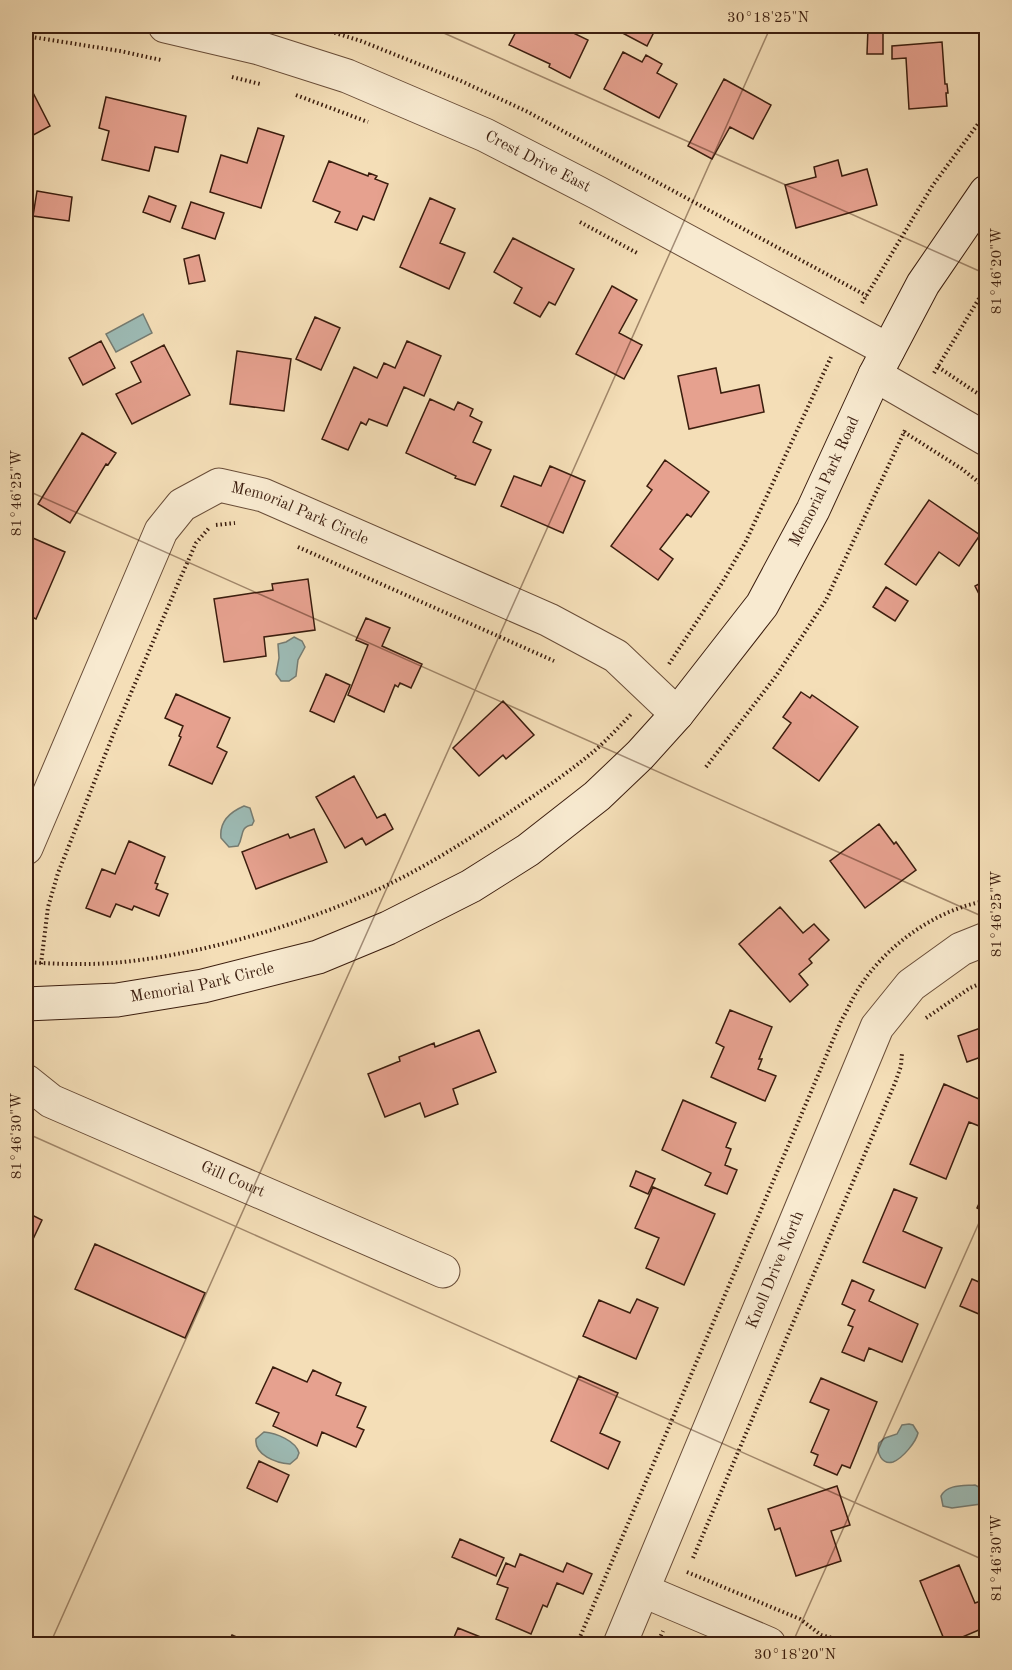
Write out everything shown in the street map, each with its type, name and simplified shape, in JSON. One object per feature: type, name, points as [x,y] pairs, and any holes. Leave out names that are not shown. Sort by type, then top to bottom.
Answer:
[{"type":"street","name":"Crest Drive East","points":[[165,26],[259,48],[347,76],[485,135],[847,327],[919,400],[987,439]]},
{"type":"street","name":"Memorial Park Road","points":[[640,755],[677,714],[762,605],[813,510],[882,363],[923,284],[987,192]]},
{"type":"street","name":"Memorial Park Circle","points":[[26,848],[161,531],[182,505],[219,485],[263,495],[549,620],[616,656],[677,714]]},
{"type":"street","name":"Memorial Park Circle","points":[[26,1004],[128,998],[202,986],[318,957],[398,923],[471,886],[528,850],[597,796],[640,755]]},
{"type":"street","name":"Knoll Drive North","points":[[620,1644],[878,1027],[911,985],[962,949],[987,939]]},
{"type":"street","name":"Gill Court","points":[[26,1082],[51,1101],[443,1271]]},
{"type":"street","points":[[644,1591],[769,1644]]},
{"type":"path","points":[[313,26],[361,41],[461,81],[526,111],[867,296]]},
{"type":"path","points":[[26,36],[162,60]]},
{"type":"path","points":[[225,75],[264,85]]},
{"type":"path","points":[[286,92],[375,124]]},
{"type":"path","points":[[26,962],[41,964],[113,963],[180,952],[243,938],[333,908],[361,897],[423,866],[522,804],[594,751],[629,716],[652,688],[722,583],[746,541],[847,327],[933,185],[987,113]]},
{"type":"path","points":[[570,217],[638,253]]},
{"type":"path","points":[[706,767],[776,675],[826,600],[919,400],[987,287]]},
{"type":"path","points":[[821,352],[831,357]]},
{"type":"path","points":[[938,367],[987,399]]},
{"type":"path","points":[[904,432],[987,488]]},
{"type":"path","points":[[41,964],[48,907],[58,873],[115,730],[196,543],[207,530],[219,524],[239,524]]},
{"type":"path","points":[[292,545],[560,664]]},
{"type":"path","points":[[626,711],[629,716]]},
{"type":"path","points":[[921,1021],[970,988],[987,981]]},
{"type":"path","points":[[671,1644],[658,1642],[895,1083],[903,1051]]},
{"type":"water","points":[[143,314],[152,333],[116,352],[106,334]]},
{"type":"water","points":[[294,637],[302,641],[305,647],[298,660],[296,676],[289,681],[281,681],[276,674],[279,658],[278,644]]},
{"type":"water","points":[[244,806],[250,808],[254,821],[252,825],[243,830],[238,846],[229,847],[221,838],[222,827],[230,814]]},
{"type":"water","points":[[902,1425],[913,1425],[918,1433],[917,1437],[901,1457],[893,1462],[886,1462],[878,1451],[879,1443],[897,1434]]},
{"type":"water","points":[[264,1432],[290,1441],[299,1453],[297,1458],[290,1464],[278,1462],[262,1454],[256,1445],[256,1439]]},
{"type":"water","points":[[975,1485],[983,1493],[981,1504],[952,1508],[943,1506],[941,1496],[947,1489]]},
{"type":"building","points":[[519,26],[559,26],[588,40],[570,78],[549,67],[550,64],[509,45]]},
{"type":"building","points":[[615,26],[657,26],[647,46],[613,28]]},
{"type":"building","points":[[868,28],[883,28],[883,54],[867,54]]},
{"type":"building","points":[[942,42],[945,84],[947,84],[948,93],[946,93],[947,106],[909,109],[906,58],[892,59],[892,46]]},
{"type":"building","points":[[623,52],[642,62],[646,55],[662,64],[657,73],[677,84],[659,118],[604,89]]},
{"type":"building","points":[[26,79],[50,126],[26,139]]},
{"type":"building","points":[[724,79],[771,105],[753,139],[730,127],[712,159],[688,146]]},
{"type":"building","points":[[106,97],[186,116],[178,152],[155,147],[149,171],[102,160],[109,131],[99,128]]},
{"type":"building","points":[[258,128],[284,136],[261,208],[210,192],[221,155],[247,163]]},
{"type":"building","points":[[838,160],[842,176],[867,169],[877,205],[796,228],[785,185],[816,177],[814,167]]},
{"type":"building","points":[[329,161],[368,176],[369,173],[377,176],[375,179],[388,184],[374,220],[363,216],[357,230],[335,222],[340,212],[313,201]]},
{"type":"building","points":[[37,191],[72,197],[69,221],[33,216]]},
{"type":"building","points":[[149,196],[176,206],[170,222],[143,212]]},
{"type":"building","points":[[430,198],[455,209],[440,243],[465,253],[449,289],[400,267]]},
{"type":"building","points":[[191,202],[224,213],[215,239],[182,228]]},
{"type":"building","points":[[513,238],[574,269],[555,305],[549,302],[540,317],[514,303],[522,288],[494,272]]},
{"type":"building","points":[[199,255],[205,281],[189,284],[184,259]]},
{"type":"building","points":[[612,286],[637,300],[619,333],[642,345],[624,379],[576,354]]},
{"type":"building","points":[[315,317],[340,328],[321,370],[296,359]]},
{"type":"building","points":[[101,341],[115,368],[83,385],[69,358]]},
{"type":"building","points":[[407,341],[441,356],[424,396],[404,387],[387,426],[369,419],[366,425],[361,422],[348,450],[322,439],[354,367],[377,378],[384,363],[395,368]]},
{"type":"building","points":[[164,345],[190,395],[132,424],[116,394],[141,382],[131,362]]},
{"type":"building","points":[[237,351],[291,359],[284,411],[230,404]]},
{"type":"building","points":[[716,368],[721,393],[759,385],[764,412],[689,429],[678,376]]},
{"type":"building","points":[[430,399],[454,410],[458,402],[473,409],[470,416],[482,422],[473,442],[491,450],[475,485],[455,478],[456,476],[406,453]]},
{"type":"building","points":[[82,433],[116,453],[108,465],[106,464],[70,523],[38,504]]},
{"type":"building","points":[[665,460],[709,492],[691,517],[687,514],[660,549],[673,559],[658,580],[611,546],[652,490],[647,486]]},
{"type":"building","points":[[550,466],[585,481],[563,533],[501,506],[514,476],[541,486]]},
{"type":"building","points":[[929,500],[980,535],[959,566],[939,552],[916,585],[885,564]]},
{"type":"building","points":[[26,535],[65,552],[36,619],[26,614]]},
{"type":"building","points":[[308,579],[315,630],[264,637],[266,656],[224,662],[214,599],[273,590],[272,584]]},
{"type":"building","points":[[986,580],[986,600],[983,602],[975,586]]},
{"type":"building","points":[[886,587],[908,601],[895,621],[873,607]]},
{"type":"building","points":[[366,618],[390,628],[382,646],[422,664],[411,688],[400,683],[398,687],[395,685],[384,712],[348,695],[368,645],[356,640]]},
{"type":"building","points":[[326,674],[350,685],[334,722],[310,711]]},
{"type":"building","points":[[801,692],[810,698],[812,695],[858,727],[819,781],[773,748],[791,723],[783,717]]},
{"type":"building","points":[[176,694],[230,718],[217,747],[227,752],[212,784],[169,765],[181,737],[179,736],[183,726],[165,718]]},
{"type":"building","points":[[503,701],[534,735],[506,759],[503,755],[479,776],[453,748]]},
{"type":"building","points":[[354,776],[377,818],[385,814],[393,829],[366,845],[362,838],[345,848],[316,797]]},
{"type":"building","points":[[879,824],[894,844],[896,842],[916,870],[865,908],[830,861]]},
{"type":"building","points":[[314,829],[327,862],[256,889],[242,852],[288,834],[290,838]]},
{"type":"building","points":[[129,841],[165,857],[155,883],[158,884],[156,889],[168,894],[159,916],[134,906],[132,910],[116,904],[110,917],[86,908],[102,869],[115,874]]},
{"type":"building","points":[[780,907],[803,933],[814,924],[829,940],[809,959],[812,963],[799,974],[808,985],[790,1002],[739,944]]},
{"type":"building","points":[[730,1010],[772,1027],[759,1059],[762,1059],[758,1069],[776,1076],[765,1101],[711,1077],[724,1047],[716,1043]]},
{"type":"building","points":[[986,1026],[986,1073],[981,1057],[967,1062],[958,1036]]},
{"type":"building","points":[[479,1030],[496,1072],[453,1089],[458,1104],[425,1117],[420,1103],[385,1117],[368,1074],[400,1061],[399,1057],[434,1043],[435,1047]]},
{"type":"building","points":[[944,1084],[986,1102],[986,1134],[979,1126],[969,1122],[946,1179],[910,1164]]},
{"type":"building","points":[[683,1100],[736,1123],[726,1147],[731,1149],[725,1165],[737,1170],[727,1194],[705,1185],[711,1173],[662,1150]]},
{"type":"building","points":[[636,1171],[655,1179],[648,1194],[630,1186]]},
{"type":"building","points":[[653,1187],[715,1214],[684,1285],[646,1268],[659,1238],[635,1228]]},
{"type":"building","points":[[894,1189],[917,1198],[903,1231],[942,1248],[925,1288],[863,1262]]},
{"type":"building","points":[[986,1189],[986,1213],[977,1208]]},
{"type":"building","points":[[26,1212],[42,1220],[26,1254]]},
{"type":"building","points":[[95,1244],[205,1293],[185,1338],[75,1289]]},
{"type":"building","points":[[972,1279],[986,1285],[986,1317],[960,1306]]},
{"type":"building","points":[[852,1280],[874,1290],[869,1301],[918,1324],[902,1362],[869,1348],[864,1361],[842,1352],[853,1327],[848,1325],[855,1310],[842,1304]]},
{"type":"building","points":[[637,1299],[658,1308],[636,1359],[583,1336],[599,1300],[630,1313]]},
{"type":"building","points":[[273,1367],[307,1382],[313,1370],[341,1383],[336,1395],[366,1407],[357,1427],[364,1430],[356,1447],[322,1432],[317,1446],[273,1426],[279,1413],[256,1403]]},
{"type":"building","points":[[579,1376],[618,1393],[600,1433],[620,1442],[608,1469],[551,1441]]},
{"type":"building","points":[[821,1378],[877,1402],[850,1468],[842,1465],[837,1475],[814,1465],[818,1455],[811,1452],[829,1410],[810,1402]]},
{"type":"building","points":[[259,1461],[289,1475],[277,1502],[247,1488]]},
{"type":"building","points":[[837,1486],[850,1525],[831,1531],[841,1561],[796,1576],[780,1528],[775,1530],[768,1509]]},
{"type":"building","points":[[460,1539],[504,1558],[496,1576],[452,1557]]},
{"type":"building","points":[[520,1554],[563,1572],[567,1563],[592,1574],[583,1594],[557,1583],[547,1607],[543,1605],[531,1634],[496,1619],[508,1588],[497,1584],[506,1563],[515,1567]]},
{"type":"building","points":[[959,1565],[975,1603],[986,1599],[986,1627],[946,1644],[920,1581]]},
{"type":"building","points":[[458,1628],[493,1642],[492,1644],[451,1644]]},
{"type":"building","points":[[232,1635],[252,1644],[228,1644]]}]
